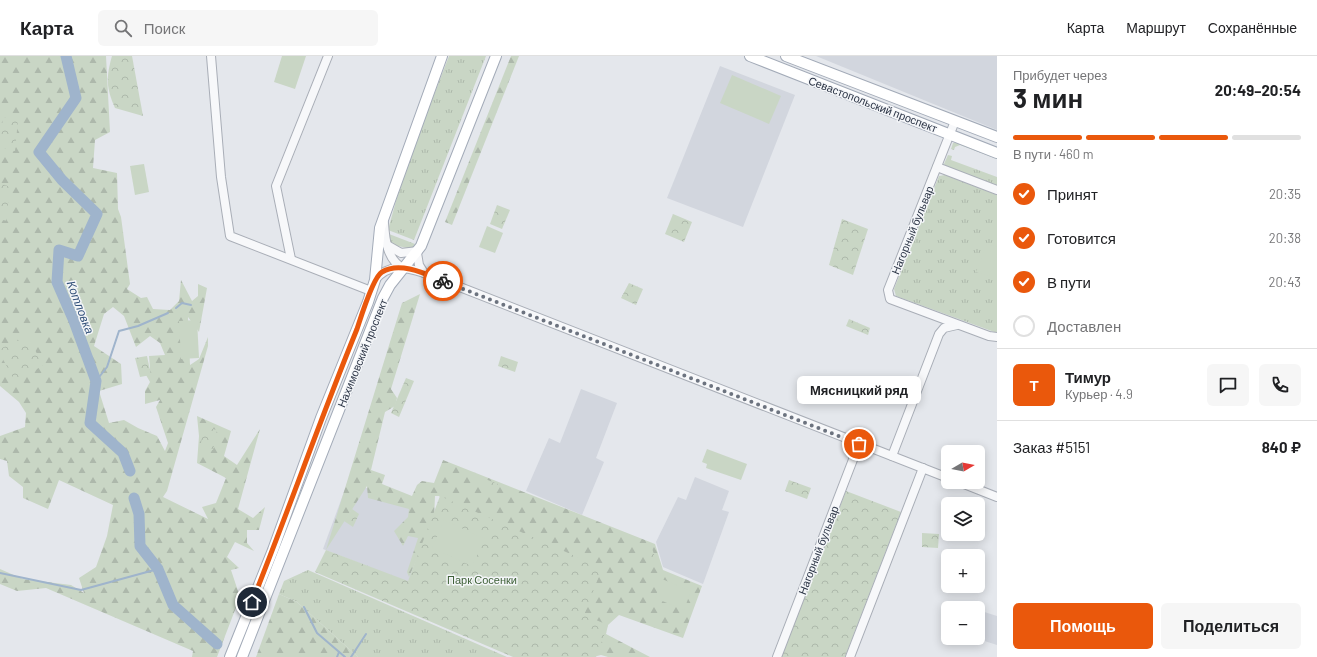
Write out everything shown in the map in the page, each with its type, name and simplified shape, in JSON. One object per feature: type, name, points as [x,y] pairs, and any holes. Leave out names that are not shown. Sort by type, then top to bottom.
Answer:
[{"type":"main road","name":"Нахимовский проспект","points":[[230,657],[273,550],[321,418],[371,290],[374,280],[379,233],[383,218],[442,56]]},
{"type":"main road","name":"Нахимовский проспект","points":[[242,657],[366,338],[388,290],[403,268],[418,252],[496,56]]},
{"type":"main road","name":"Севастопольский проспект","points":[[750,56],[997,153]]},
{"type":"main road","name":"Севастопольский проспект","points":[[786,56],[997,137]]},
{"type":"street","points":[[211,56],[221,177],[230,236],[371,290]]},
{"type":"street","points":[[291,259],[276,186],[328,56]]},
{"type":"street","name":"Нагорный бульвар","points":[[956,121],[888,290],[890,299],[989,336],[997,337]]},
{"type":"street","points":[[937,167],[997,190]]},
{"type":"street","name":"Нахимовский проспект","points":[[383,218],[387,245]]},
{"type":"street","points":[[387,245],[401,253],[418,252],[419,265],[424,273]]},
{"type":"street","points":[[387,245],[393,259],[403,268]]},
{"type":"street","points":[[374,280],[381,272],[386,270],[403,268],[424,273],[941,475]]},
{"type":"street","points":[[388,290],[405,272],[424,273]]},
{"type":"street","points":[[930,315],[935,320],[939,334]]},
{"type":"street","points":[[892,456],[939,334],[944,328],[958,324]]},
{"type":"street","name":"Нагорный бульвар","points":[[777,657],[859,444]]},
{"type":"street","points":[[850,657],[923,468]]},
{"type":"street","points":[[977,489],[997,497]]},
{"type":"shaded area","points":[[816,56],[997,56],[997,130]]},
{"type":"shaded area","points":[[720,66],[795,95],[743,227],[667,198]]},
{"type":"shaded area","points":[[581,389],[617,403],[596,458],[604,462],[582,515],[526,491],[549,438],[560,443]]},
{"type":"shaded area","points":[[695,477],[729,491],[722,510],[729,512],[703,584],[663,567],[656,542],[678,497],[686,500]]},
{"type":"shaded area","points":[[348,481],[434,514],[408,582],[323,549]]},
{"type":"shaded area","points":[[985,612],[997,616],[997,645],[985,641]]},
{"type":"green space","points":[[0,56],[106,56],[110,132],[95,140],[93,168],[117,173],[118,209],[121,217],[130,284],[127,289],[141,298],[147,297],[153,309],[170,310],[179,301],[181,280],[192,301],[198,296],[198,284],[207,288],[199,332],[188,317],[190,365],[199,359],[208,337],[208,346],[167,491],[163,497],[208,519],[202,507],[216,503],[226,478],[197,463],[199,436],[197,416],[231,431],[224,456],[237,465],[260,429],[238,509],[253,518],[265,507],[259,530],[247,530],[247,543],[254,551],[235,542],[227,557],[239,568],[231,570],[240,597],[217,657],[192,657],[193,651],[46,588],[17,591],[0,584],[0,569],[23,579],[71,585],[84,593],[79,578],[96,567],[107,536],[113,505],[59,480],[48,509],[23,498],[23,487],[9,476],[7,461],[0,459],[0,436],[25,427],[26,413],[19,402],[0,386]],"holes":[[[113,307],[124,316],[136,347],[150,336],[160,343],[165,355],[149,356],[150,368],[146,375],[150,382],[145,391],[145,404],[160,400],[156,407],[168,443],[165,451],[157,436],[124,420],[109,423],[99,391],[122,384],[121,364],[94,346],[104,314]]]},
{"type":"green space","points":[[112,56],[132,56],[143,116],[115,108],[108,82]]},
{"type":"green space","points":[[282,56],[306,56],[295,89],[274,82]]},
{"type":"green space","points":[[449,56],[486,56],[414,240],[388,230],[404,172]]},
{"type":"green space","points":[[511,56],[519,56],[452,225],[445,222]]},
{"type":"green space","points":[[732,75],[781,96],[769,124],[720,103]]},
{"type":"green space","points":[[3,117],[18,120],[15,151],[0,147]]},
{"type":"green space","points":[[956,142],[997,159],[960,145],[955,147],[954,150],[951,149],[953,143]]},
{"type":"green space","points":[[948,155],[952,156],[951,160],[997,177],[997,187],[946,167],[944,164]]},
{"type":"green space","points":[[144,164],[149,192],[135,195],[130,166]]},
{"type":"green space","points":[[945,175],[997,195],[997,333],[896,296],[894,289],[939,176]]},
{"type":"green space","points":[[0,183],[10,187],[6,221],[0,219]]},
{"type":"green space","points":[[497,205],[510,210],[502,229],[490,224]]},
{"type":"green space","points":[[673,214],[692,222],[684,242],[665,234]]},
{"type":"green space","points":[[842,219],[868,229],[853,275],[829,265]]},
{"type":"green space","points":[[487,226],[503,233],[495,253],[479,247]]},
{"type":"green space","points":[[389,234],[415,244],[413,247],[408,248],[392,245]]},
{"type":"green space","points":[[987,244],[997,247],[997,254],[991,274],[988,276],[976,272]]},
{"type":"green space","points":[[629,283],[643,289],[636,305],[621,298]]},
{"type":"green space","points":[[420,294],[391,389],[397,398],[395,406],[385,412],[371,470],[385,475],[382,484],[412,496],[417,485],[422,481],[434,483],[443,460],[655,544],[663,570],[702,586],[683,638],[619,615],[608,625],[606,634],[650,657],[608,657],[601,655],[593,657],[439,496],[435,496],[434,520],[409,577],[407,572],[418,538],[408,536],[403,546],[394,531],[408,517],[409,509],[368,498],[367,486],[326,550],[402,303]]},
{"type":"green space","points":[[849,319],[870,328],[868,335],[846,326]]},
{"type":"green space","points":[[197,320],[199,358],[181,359],[179,321]]},
{"type":"green space","points":[[27,335],[43,365],[16,383],[0,354],[0,349]]},
{"type":"green space","points":[[147,356],[151,375],[140,377],[135,358]]},
{"type":"green space","points":[[501,356],[518,362],[515,372],[498,366]]},
{"type":"green space","points":[[406,378],[414,381],[399,417],[391,413]]},
{"type":"green space","points":[[204,427],[217,430],[213,450],[200,448]]},
{"type":"green space","points":[[707,449],[747,464],[741,480],[706,468],[707,464],[702,462]]},
{"type":"green space","points":[[475,475],[498,484],[496,489],[473,480]]},
{"type":"green space","points":[[789,480],[811,488],[807,499],[785,491]]},
{"type":"green space","points":[[846,491],[901,512],[845,657],[781,657]]},
{"type":"green space","name":"Парк Сосенки","points":[[440,496],[602,568],[584,615],[608,625],[596,657],[513,657],[315,572],[326,550],[408,581]]},
{"type":"green space","points":[[352,509],[359,514],[353,527],[344,521]]},
{"type":"green space","points":[[444,520],[485,539],[472,566],[432,548]]},
{"type":"green space","points":[[922,533],[939,534],[938,548],[922,547]]},
{"type":"green space","points":[[652,548],[658,567],[646,562]]},
{"type":"green space","points":[[308,570],[507,657],[358,657],[297,602],[279,594],[284,581]]},
{"type":"green space","points":[[662,579],[691,591],[684,610],[655,598]]},
{"type":"green space","points":[[279,594],[297,602],[358,657],[256,657]]},
{"type":"waterway","name":"Котловка","points":[[66,56],[76,98],[39,152],[62,180],[97,214],[78,256],[59,250],[57,282],[74,321],[96,381],[90,423],[123,453],[130,471]]},
{"type":"waterway","points":[[176,308],[182,303],[191,305]]},
{"type":"waterway","points":[[96,381],[107,367],[119,331],[138,326],[168,313]]},
{"type":"waterway","name":"Котловка","points":[[134,498],[139,514],[140,546],[158,569],[173,605],[217,644]]},
{"type":"waterway","points":[[0,573],[81,590],[158,569]]},
{"type":"waterway","points":[[304,607],[317,633],[345,657]]},
{"type":"waterway","points":[[351,657],[366,634]]},
{"type":"waterway","points":[[337,657],[339,652]]},
{"type":"way so far","points":[[443,281],[859,444]]},
{"type":"place","name":"Мясницкий ряд","points":[[859,444]]},
{"type":"route","points":[[252,602],[273,550],[321,418],[368,302],[374,280],[381,272],[393,268],[403,268],[424,273],[443,281]]}]
